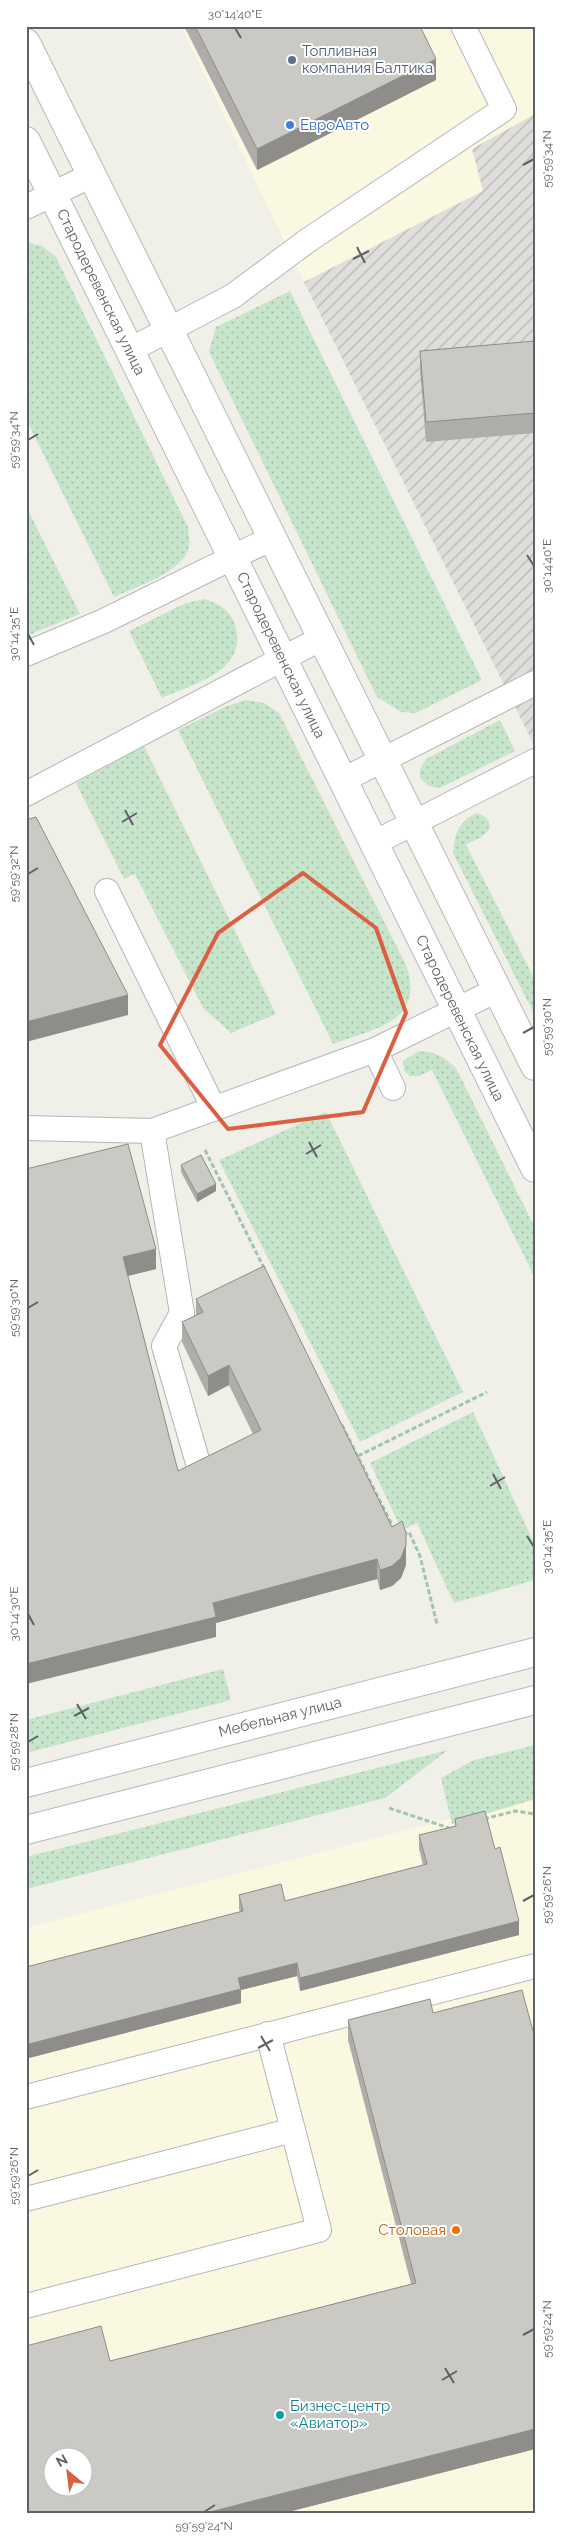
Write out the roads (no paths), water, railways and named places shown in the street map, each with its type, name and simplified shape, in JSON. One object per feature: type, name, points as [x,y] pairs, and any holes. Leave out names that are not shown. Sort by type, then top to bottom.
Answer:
[{"type":"street","points":[[26,43],[535,1066]]},
{"type":"street","name":"Стародеревенская улица","points":[[26,142],[535,1168]]},
{"type":"street","name":"Мебельная улица","points":[[26,1783],[535,1652]]},
{"type":"street","points":[[26,1830],[535,1700]]},
{"type":"lane","points":[[130,350],[233,296],[306,240],[504,109],[463,26]]},
{"type":"lane","points":[[26,207],[92,175]]},
{"type":"lane","points":[[26,654],[104,621],[272,538]]},
{"type":"lane","points":[[26,794],[322,638]]},
{"type":"lane","points":[[342,780],[535,683]]},
{"type":"lane","points":[[374,843],[535,761]]},
{"type":"lane","points":[[107,891],[214,1109]]},
{"type":"lane","points":[[26,1128],[152,1131],[375,1050],[497,990]]},
{"type":"lane","points":[[375,1050],[393,1088]]},
{"type":"lane","points":[[152,1131],[182,1314],[164,1346],[198,1463]]},
{"type":"lane","points":[[26,2097],[535,1966]]},
{"type":"lane","points":[[26,2306],[319,2230],[268,2034]]},
{"type":"lane","points":[[26,2199],[293,2130]]},
{"type":"place","name":"Топливная компания Балтика","points":[[292,60]]},
{"type":"place","name":"ЕвроАвто","points":[[290,125]]},
{"type":"place","name":"Столовая","points":[[456,2230]]},
{"type":"place","name":"Бизнес-центр «Авиатор»","points":[[280,2415]]}]
